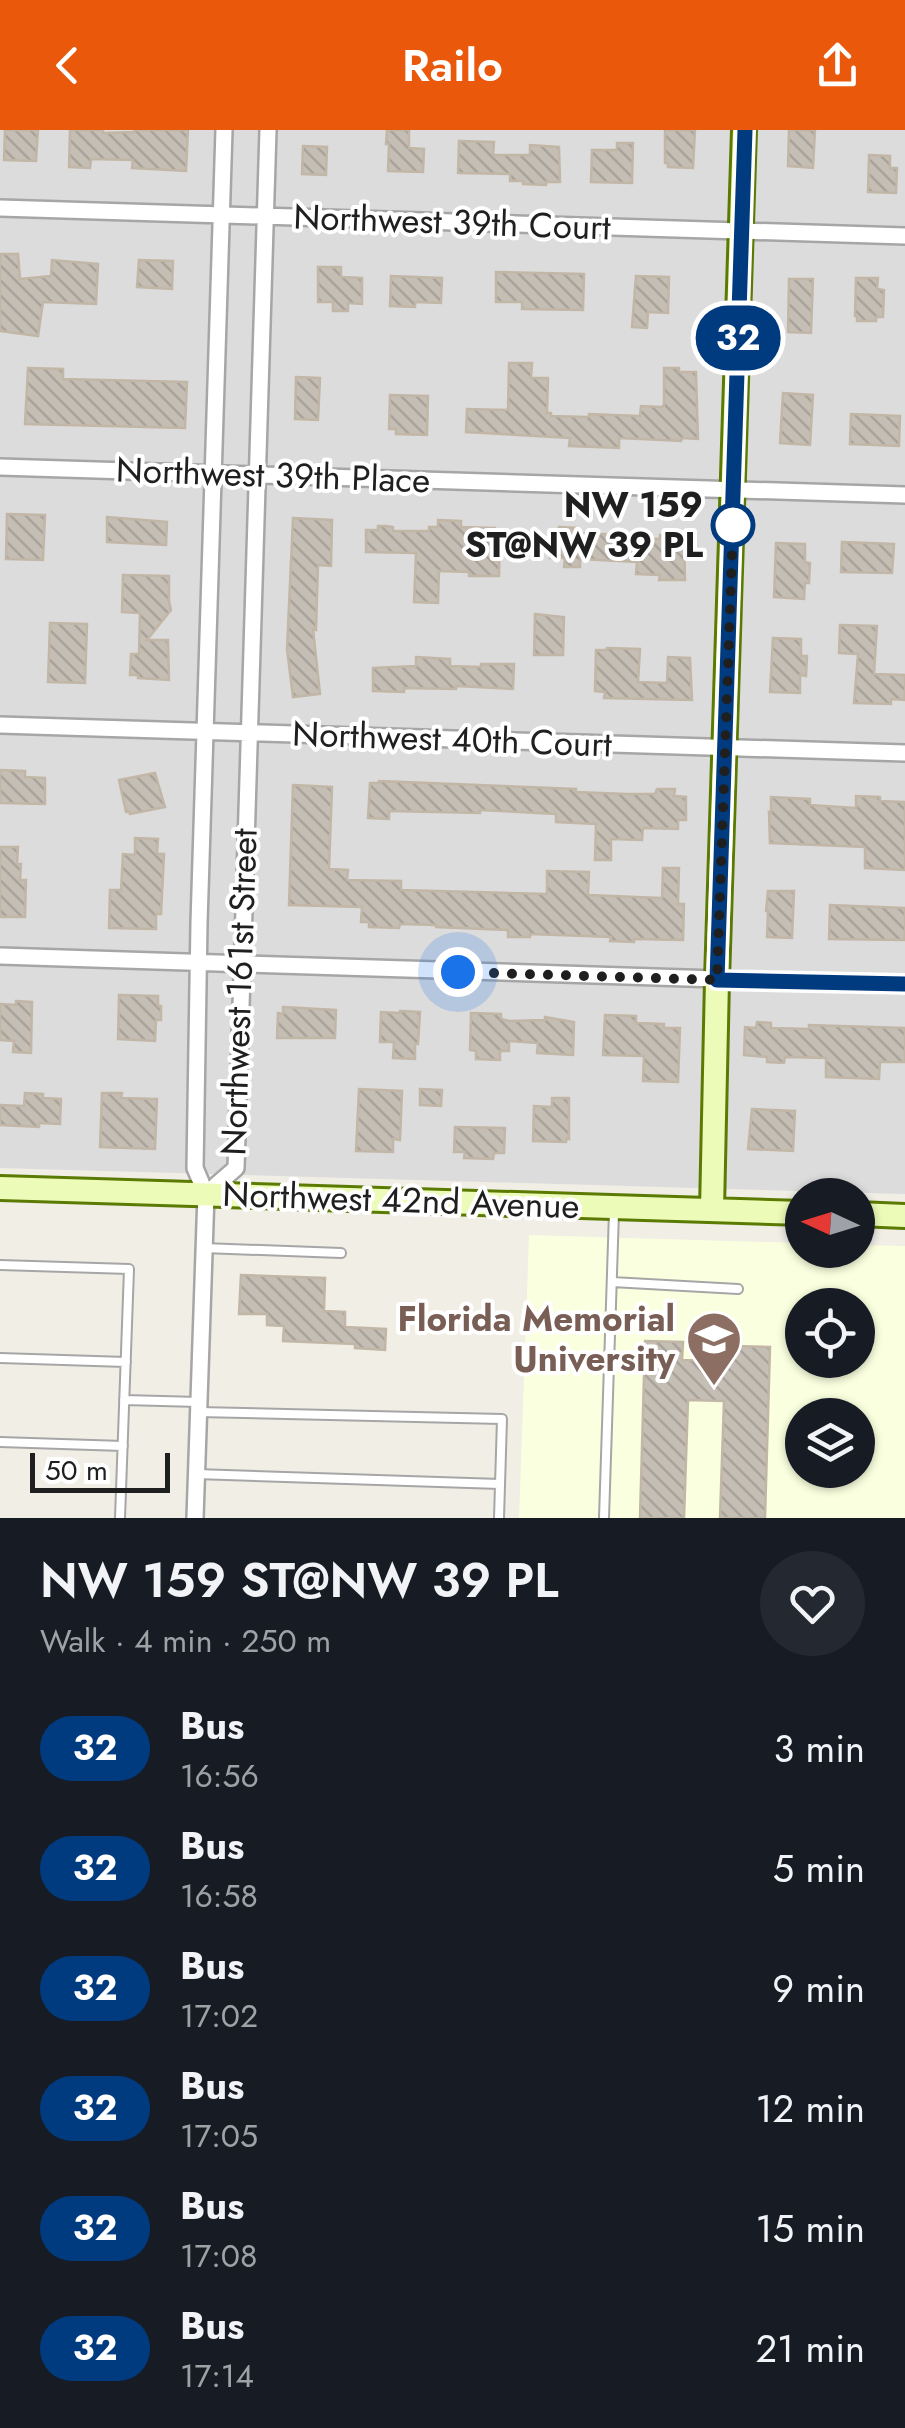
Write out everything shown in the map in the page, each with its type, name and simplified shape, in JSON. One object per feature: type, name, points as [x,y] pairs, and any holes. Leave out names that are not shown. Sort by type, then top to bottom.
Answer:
[{"type":"street","name":"Northwest 161st Street","points":[[224,130],[194,1168],[206,1194],[236,1168],[268,130]]},
{"type":"street","points":[[712,1210],[744,130]]},
{"type":"street","name":"Northwest 39th Court","points":[[0,208],[905,236]]},
{"type":"street","name":"Northwest 39th Place","points":[[0,467],[905,495]]},
{"type":"street","name":"Northwest 40th Court","points":[[0,726],[905,753]]},
{"type":"street","points":[[0,956],[905,984]]},
{"type":"street","name":"Northwest 42nd Avenue","points":[[0,1188],[785,1212]]},
{"type":"street","points":[[195,1518],[206,1194]]},
{"type":"street","points":[[875,1215],[905,1216]]},
{"type":"lane","points":[[604,1518],[614,1207]]},
{"type":"lane","points":[[203,1248],[342,1252]]},
{"type":"lane","points":[[0,1265],[129,1270],[120,1518]]},
{"type":"lane","points":[[612,1282],[738,1290]]},
{"type":"lane","points":[[0,1358],[126,1362]]},
{"type":"lane","points":[[124,1400],[198,1407],[502,1419],[499,1518]]},
{"type":"lane","points":[[0,1442],[122,1446]]},
{"type":"lane","points":[[196,1474],[500,1484]]},
{"type":"shaded area","points":[[0,130],[905,130],[905,1194],[875,1193],[875,1178],[785,1178],[785,1191],[0,1168]]},
{"type":"shaded area","name":"Florida Memorial University","points":[[529,1235],[785,1243],[785,1268],[875,1268],[875,1245],[905,1246],[905,1518],[519,1518]]},
{"type":"building","points":[[5,130],[38,130],[36,161],[4,160]]},
{"type":"building","points":[[70,130],[188,130],[186,171],[132,168],[133,160],[91,159],[90,168],[69,167]]},
{"type":"building","points":[[387,130],[409,130],[409,148],[424,149],[423,172],[388,171]]},
{"type":"building","points":[[665,130],[695,130],[693,168],[668,167],[665,163]]},
{"type":"building","points":[[789,130],[815,130],[813,168],[788,166]]},
{"type":"building","points":[[459,141],[494,142],[493,155],[530,155],[530,145],[559,147],[560,182],[523,184],[510,181],[510,174],[458,173]]},
{"type":"building","points":[[617,143],[633,143],[632,183],[591,182],[592,150],[617,150]]},
{"type":"building","points":[[303,146],[327,147],[326,175],[302,174]]},
{"type":"building","points":[[869,155],[890,156],[890,168],[897,168],[896,193],[868,192]]},
{"type":"building","points":[[0,254],[18,254],[20,279],[51,276],[52,260],[98,264],[96,304],[43,302],[38,336],[0,331]]},
{"type":"building","points":[[139,260],[173,261],[172,289],[137,287]]},
{"type":"building","points":[[318,267],[341,267],[341,277],[362,278],[362,304],[348,303],[348,311],[333,311],[333,302],[318,302]]},
{"type":"building","points":[[496,272],[584,274],[583,310],[522,309],[522,302],[496,302]]},
{"type":"building","points":[[391,276],[442,278],[441,303],[390,306]]},
{"type":"building","points":[[636,276],[669,277],[668,313],[648,312],[647,328],[632,327]]},
{"type":"building","points":[[856,278],[878,278],[877,289],[884,290],[883,317],[857,321]]},
{"type":"building","points":[[789,279],[813,279],[811,333],[788,332]]},
{"type":"building","points":[[509,363],[532,363],[531,378],[548,378],[547,413],[551,416],[640,416],[641,406],[664,405],[664,368],[696,372],[698,439],[619,438],[619,448],[569,446],[570,438],[466,432],[467,409],[508,410]]},
{"type":"building","points":[[28,368],[63,369],[63,379],[187,382],[185,428],[25,424]]},
{"type":"building","points":[[296,377],[320,378],[318,420],[295,419]]},
{"type":"building","points":[[783,393],[813,395],[810,445],[780,443]]},
{"type":"building","points":[[390,395],[428,396],[427,435],[396,434],[396,429],[389,429]]},
{"type":"building","points":[[851,414],[900,416],[899,446],[850,444]]},
{"type":"building","points":[[7,514],[45,515],[43,560],[6,559]]},
{"type":"building","points":[[107,517],[167,522],[166,545],[107,542]]},
{"type":"building","points":[[293,518],[332,520],[331,566],[318,565],[316,630],[313,629],[320,694],[293,697],[287,649]]},
{"type":"building","points":[[438,520],[461,521],[461,527],[495,528],[495,534],[500,534],[499,576],[439,571],[438,603],[414,602],[416,553],[366,552],[366,530],[386,526],[393,527],[393,531],[429,531],[429,527],[438,527]]},
{"type":"building","points":[[559,527],[579,528],[579,533],[624,535],[623,538],[684,535],[685,580],[659,580],[660,575],[636,574],[637,562],[580,559],[580,567],[564,567],[565,558],[550,558],[551,532],[559,533]]},
{"type":"building","points":[[842,542],[894,544],[892,573],[841,572]]},
{"type":"building","points":[[776,543],[805,544],[805,562],[810,563],[804,599],[774,597]]},
{"type":"building","points":[[123,575],[169,576],[171,610],[147,640],[168,640],[169,680],[130,675],[131,654],[139,654],[140,613],[122,612]]},
{"type":"building","points":[[535,614],[564,617],[563,655],[534,655]]},
{"type":"building","points":[[50,623],[87,624],[85,683],[48,682]]},
{"type":"building","points":[[840,625],[877,626],[874,674],[905,675],[905,700],[891,699],[891,704],[854,703],[858,654],[839,653]]},
{"type":"building","points":[[773,638],[801,639],[801,656],[807,656],[806,676],[800,675],[800,693],[770,692]]},
{"type":"building","points":[[640,649],[638,682],[667,683],[668,657],[690,658],[692,700],[604,698],[605,692],[595,691],[596,650]]},
{"type":"building","points":[[416,657],[450,659],[450,666],[514,664],[513,689],[456,686],[373,691],[373,668],[416,666]]},
{"type":"building","points":[[0,770],[25,771],[25,777],[45,778],[45,804],[0,803]]},
{"type":"building","points":[[155,773],[165,807],[126,812],[119,780]]},
{"type":"building","points":[[370,783],[627,794],[675,789],[674,796],[686,797],[686,820],[678,820],[678,829],[643,828],[642,840],[611,839],[611,860],[595,860],[596,824],[556,822],[556,814],[389,811],[389,819],[368,818]]},
{"type":"building","points":[[293,785],[332,787],[329,869],[348,870],[347,880],[401,881],[401,890],[547,894],[547,871],[589,872],[588,895],[662,898],[663,868],[679,868],[683,940],[634,942],[610,941],[611,937],[530,934],[508,937],[508,930],[436,925],[369,927],[369,922],[361,922],[362,907],[289,905]]},
{"type":"building","points":[[856,796],[905,802],[905,870],[865,868],[865,847],[770,843],[771,797],[810,799],[810,805],[856,808]]},
{"type":"building","points":[[135,838],[158,839],[157,854],[164,854],[161,914],[156,914],[156,929],[109,928],[110,890],[121,890],[123,854],[135,855]]},
{"type":"building","points":[[0,847],[18,847],[20,880],[26,880],[25,917],[0,917]]},
{"type":"building","points":[[768,891],[794,891],[792,938],[767,937]]},
{"type":"building","points":[[830,905],[905,908],[905,940],[829,939]]},
{"type":"building","points":[[119,995],[158,996],[161,1020],[156,1020],[155,1041],[118,1039]]},
{"type":"building","points":[[16,1001],[32,1002],[31,1053],[13,1052],[14,1041],[0,1040],[0,1004],[16,1005]]},
{"type":"building","points":[[283,1007],[336,1010],[335,1038],[277,1038],[278,1013],[283,1014]]},
{"type":"building","points":[[381,1012],[420,1012],[415,1059],[393,1058],[394,1042],[380,1042]]},
{"type":"building","points":[[471,1013],[501,1014],[501,1019],[509,1021],[545,1017],[574,1022],[573,1055],[537,1053],[538,1043],[509,1041],[509,1051],[500,1051],[500,1060],[476,1059],[476,1051],[470,1050]]},
{"type":"building","points":[[605,1015],[636,1016],[636,1023],[680,1028],[678,1082],[643,1081],[644,1056],[603,1055]]},
{"type":"building","points":[[757,1022],[771,1023],[771,1028],[905,1028],[905,1062],[880,1062],[879,1079],[826,1077],[826,1058],[785,1057],[784,1063],[767,1062],[767,1057],[744,1055],[745,1027],[756,1028]]},
{"type":"building","points":[[359,1089],[402,1091],[400,1140],[393,1139],[393,1152],[356,1151]]},
{"type":"building","points":[[420,1089],[442,1090],[441,1106],[420,1105]]},
{"type":"building","points":[[25,1093],[61,1099],[60,1124],[0,1125],[0,1105],[24,1106]]},
{"type":"building","points":[[102,1093],[157,1099],[155,1149],[100,1147]]},
{"type":"building","points":[[552,1098],[569,1098],[569,1139],[533,1141],[534,1106],[552,1107]]},
{"type":"building","points":[[752,1109],[795,1111],[793,1151],[748,1149]]},
{"type":"building","points":[[455,1127],[505,1128],[504,1153],[494,1153],[493,1159],[464,1158],[465,1152],[454,1152]]},
{"type":"building","points":[[241,1275],[325,1278],[324,1311],[345,1312],[345,1327],[386,1329],[385,1350],[355,1348],[355,1344],[283,1341],[284,1326],[267,1325],[267,1314],[239,1314]]},
{"type":"building","points":[[645,1341],[683,1342],[682,1360],[733,1361],[734,1346],[770,1347],[765,1518],[720,1518],[724,1401],[688,1400],[684,1518],[640,1518]]},
{"type":"bus line","name":"32","points":[[745,130],[717,980],[905,984]]},
{"type":"place","name":"NW 159 ST@NW 39 PL","points":[[733,525]]},
{"type":"place","name":"Florida Memorial University","points":[[714,1388]]},
{"type":"route","points":[[458,972],[717,980],[733,525]]}]
